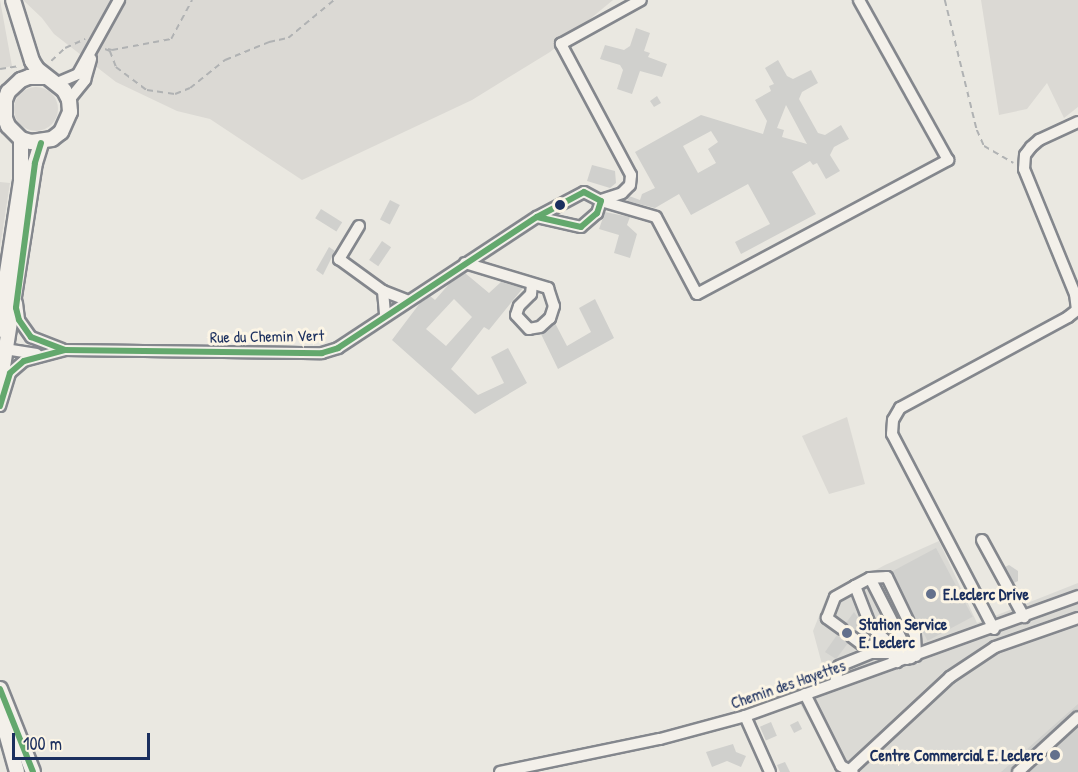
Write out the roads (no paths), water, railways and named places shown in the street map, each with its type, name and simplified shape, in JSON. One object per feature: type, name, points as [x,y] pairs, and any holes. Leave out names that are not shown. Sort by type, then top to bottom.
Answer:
[{"type":"main road","points":[[7,0],[23,62],[21,80]]},
{"type":"main road","points":[[13,0],[32,61],[51,80],[69,100],[70,111],[61,132],[41,143],[21,139],[8,126],[4,109],[8,92],[21,80],[38,76],[51,80]]},
{"type":"main road","points":[[0,320],[21,181],[21,139]]},
{"type":"main road","points":[[0,386],[35,163],[41,143]]},
{"type":"main road","points":[[2,305],[5,349]]},
{"type":"main road","points":[[0,689],[33,772]]},
{"type":"main road","points":[[0,712],[17,772]]},
{"type":"street","points":[[51,80],[78,74],[119,0]]},
{"type":"street","points":[[601,201],[622,193],[630,185],[631,175],[561,44],[641,0]]},
{"type":"street","points":[[601,201],[656,217],[697,294],[948,160],[859,0]]},
{"type":"street","points":[[69,100],[85,80],[95,45]]},
{"type":"street","points":[[994,629],[892,434],[893,420],[900,408],[1077,310],[1075,294],[1024,169],[1025,155],[1039,140],[1078,122]]},
{"type":"street","name":"Rue du Chemin Vert","points":[[65,350],[322,353],[338,348],[407,300],[537,217],[584,192],[601,201]]},
{"type":"street","points":[[537,217],[581,227],[597,213],[601,201]]},
{"type":"street","points":[[358,226],[339,259],[383,291],[407,300]]},
{"type":"street","points":[[465,263],[532,284]]},
{"type":"street","points":[[20,269],[16,308],[23,328],[39,342],[65,350]]},
{"type":"street","points":[[383,291],[386,315]]},
{"type":"street","points":[[5,349],[39,354]]},
{"type":"street","points":[[0,406],[10,373],[24,361],[39,354],[65,350]]},
{"type":"street","points":[[982,540],[1024,617]]},
{"type":"street","points":[[855,586],[885,607],[908,658]]},
{"type":"street","points":[[842,628],[827,618],[835,597],[855,586]]},
{"type":"street","points":[[855,586],[871,627],[908,658]]},
{"type":"street","name":"Chemin des Hayettes","points":[[500,772],[660,739],[745,716],[994,629],[1078,596]]},
{"type":"street","points":[[885,607],[902,608]]},
{"type":"street","points":[[885,607],[902,608]]},
{"type":"street","points":[[885,607],[902,608]]},
{"type":"street","points":[[885,607],[902,608]]},
{"type":"street","points":[[902,608],[908,658]]},
{"type":"street","points":[[805,694],[847,770],[950,677],[995,647],[1078,618]]},
{"type":"street","points":[[852,637],[864,646],[891,645]]},
{"type":"street","points":[[835,683],[839,666],[872,653],[891,653],[908,658]]},
{"type":"street","points":[[745,716],[770,772]]},
{"type":"street","points":[[1018,772],[1078,717]]},
{"type":"place","name":"E.Leclerc Drive","points":[[931,594]]},
{"type":"place","name":"Station Service E. Leclerc","points":[[847,633]]},
{"type":"place","name":"Centre Commercial E. Leclerc","points":[[1055,755]]}]
